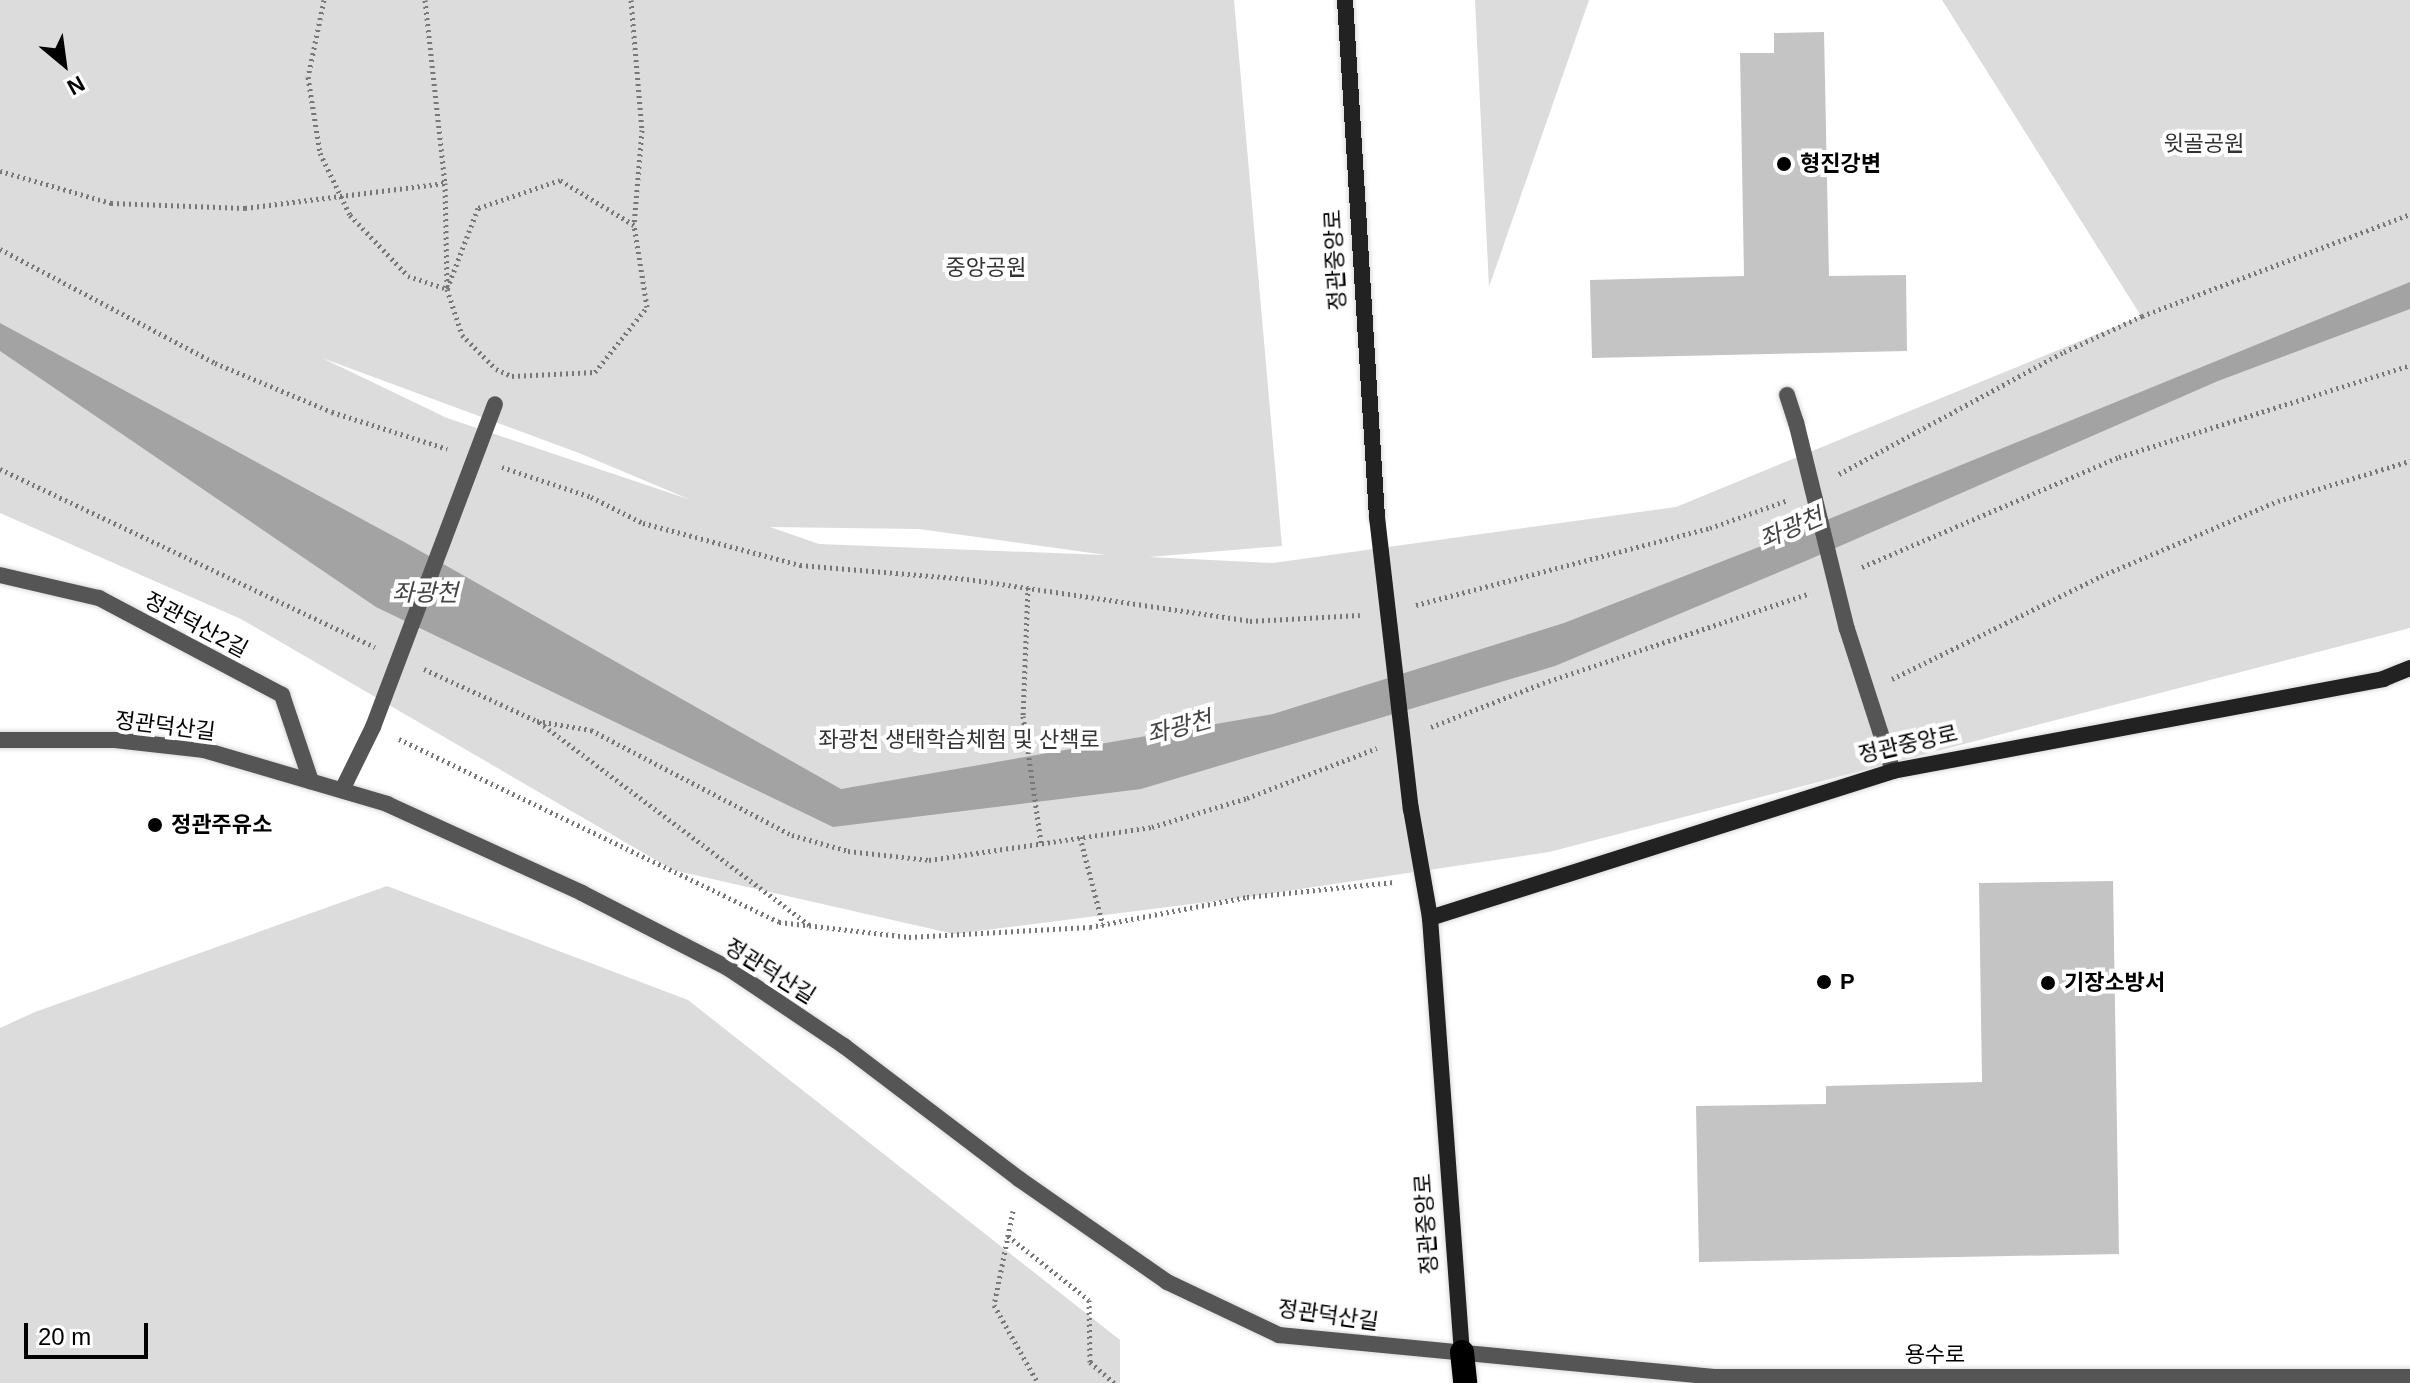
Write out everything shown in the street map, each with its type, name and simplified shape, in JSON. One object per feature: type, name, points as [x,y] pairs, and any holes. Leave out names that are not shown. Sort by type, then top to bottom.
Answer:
[{"type":"highway","name":"정관중앙로","points":[[1462,1352],[1465,1383]]},
{"type":"main road","name":"정관중앙로","points":[[1345,0],[1377,517],[1411,809],[1430,918],[1462,1352]]},
{"type":"main road","name":"정관중앙로","points":[[1430,918],[1893,771],[2383,679],[2410,668]]},
{"type":"street","points":[[1787,395],[1847,629],[1893,771]]},
{"type":"street","points":[[342,790],[373,727],[495,404]]},
{"type":"street","name":"정관덕산2길","points":[[0,575],[99,598],[282,695],[311,781]]},
{"type":"street","name":"정관덕산길","points":[[0,740],[115,740],[204,750],[387,804],[582,893],[728,968],[844,1046],[1019,1179],[1167,1282],[1279,1335],[1462,1352]]},
{"type":"street","name":"용수로","points":[[1462,1352],[1715,1380],[2410,1377]]},
{"type":"path","points":[[324,0],[308,77],[320,153],[350,215],[408,276],[447,289]]},
{"type":"path","points":[[425,0],[445,183],[447,289],[462,335],[496,369],[512,376],[595,372],[647,307],[634,225],[642,130],[631,0]]},
{"type":"path","points":[[0,171],[111,203],[245,208],[445,183]]},
{"type":"path","points":[[447,289],[478,208],[492,203],[560,180],[634,225]]},
{"type":"path","points":[[1838,475],[2064,352],[2142,316],[2410,214]]},
{"type":"path","points":[[0,249],[215,363],[332,412],[462,454]]},
{"type":"path","points":[[1859,568],[2119,457],[2410,365]]},
{"type":"path","points":[[1867,691],[2101,576],[2278,501],[2410,461]]},
{"type":"path","points":[[490,463],[591,497],[643,523],[800,565],[1028,587],[1250,621],[1375,615]]},
{"type":"path","points":[[0,469],[381,650]]},
{"type":"path","points":[[1405,607],[1710,528],[1796,497]]},
{"type":"path","points":[[1028,587],[1023,716],[1041,843]]},
{"type":"path","points":[[1425,729],[1543,683],[1794,601],[1820,588]]},
{"type":"path","points":[[422,668],[537,721],[810,925]]},
{"type":"path","points":[[537,721],[591,730],[792,835],[848,851],[929,860],[1152,827],[1247,798],[1380,746]]},
{"type":"path","points":[[373,727],[779,922],[909,937],[1103,925],[1247,897],[1423,879]]},
{"type":"path","points":[[1080,837],[1103,925]]},
{"type":"path","points":[[1019,1179],[994,1305],[1038,1383]]},
{"type":"path","points":[[1008,1236],[1089,1300],[1090,1362],[1114,1383]]},
{"type":"green space","points":[[0,0],[1234,0],[1282,546],[1149,557],[1273,563],[1676,507],[2141,316],[1942,0],[2410,0],[2410,628],[1549,852],[1247,897],[954,934],[673,870],[241,619],[0,513]],"holes":[[[322,358],[579,453],[691,500],[447,418]],[[770,527],[919,529],[1106,555],[819,544]]]},
{"type":"green space","points":[[1475,0],[1589,0],[1489,287]]},
{"type":"green space","points":[[387,886],[688,1000],[1120,1340],[1120,1383],[0,1383],[0,1028],[35,1012]]},
{"type":"water","name":"좌광천","points":[[2410,282],[2410,309],[2218,381],[1808,560],[1555,666],[1141,789],[833,827],[376,607],[0,351],[0,323],[406,543],[841,789],[1273,714],[1564,623],[1797,532]]},
{"type":"building","name":"형진강변","points":[[1824,32],[1829,276],[1906,275],[1907,351],[1592,358],[1590,280],[1744,276],[1740,53],[1774,53],[1774,33]]},
{"type":"building","name":"기장소방서","points":[[2113,881],[2119,1254],[1699,1262],[1696,1106],[1826,1104],[1826,1086],[1982,1082],[1979,883]]},
{"type":"place","name":"형진강변","points":[[1784,164]]},
{"type":"place","name":"정관주유소","points":[[155,825]]},
{"type":"place","name":"P","points":[[1824,982]]},
{"type":"place","name":"기장소방서","points":[[2048,983]]},
{"type":"park label","name":"윗골공원","points":[[2204,144]]},
{"type":"park label","name":"중앙공원","points":[[986,268]]},
{"type":"park label","name":"좌광천 생태학습체험 및 산책로","points":[[959,740]]}]
